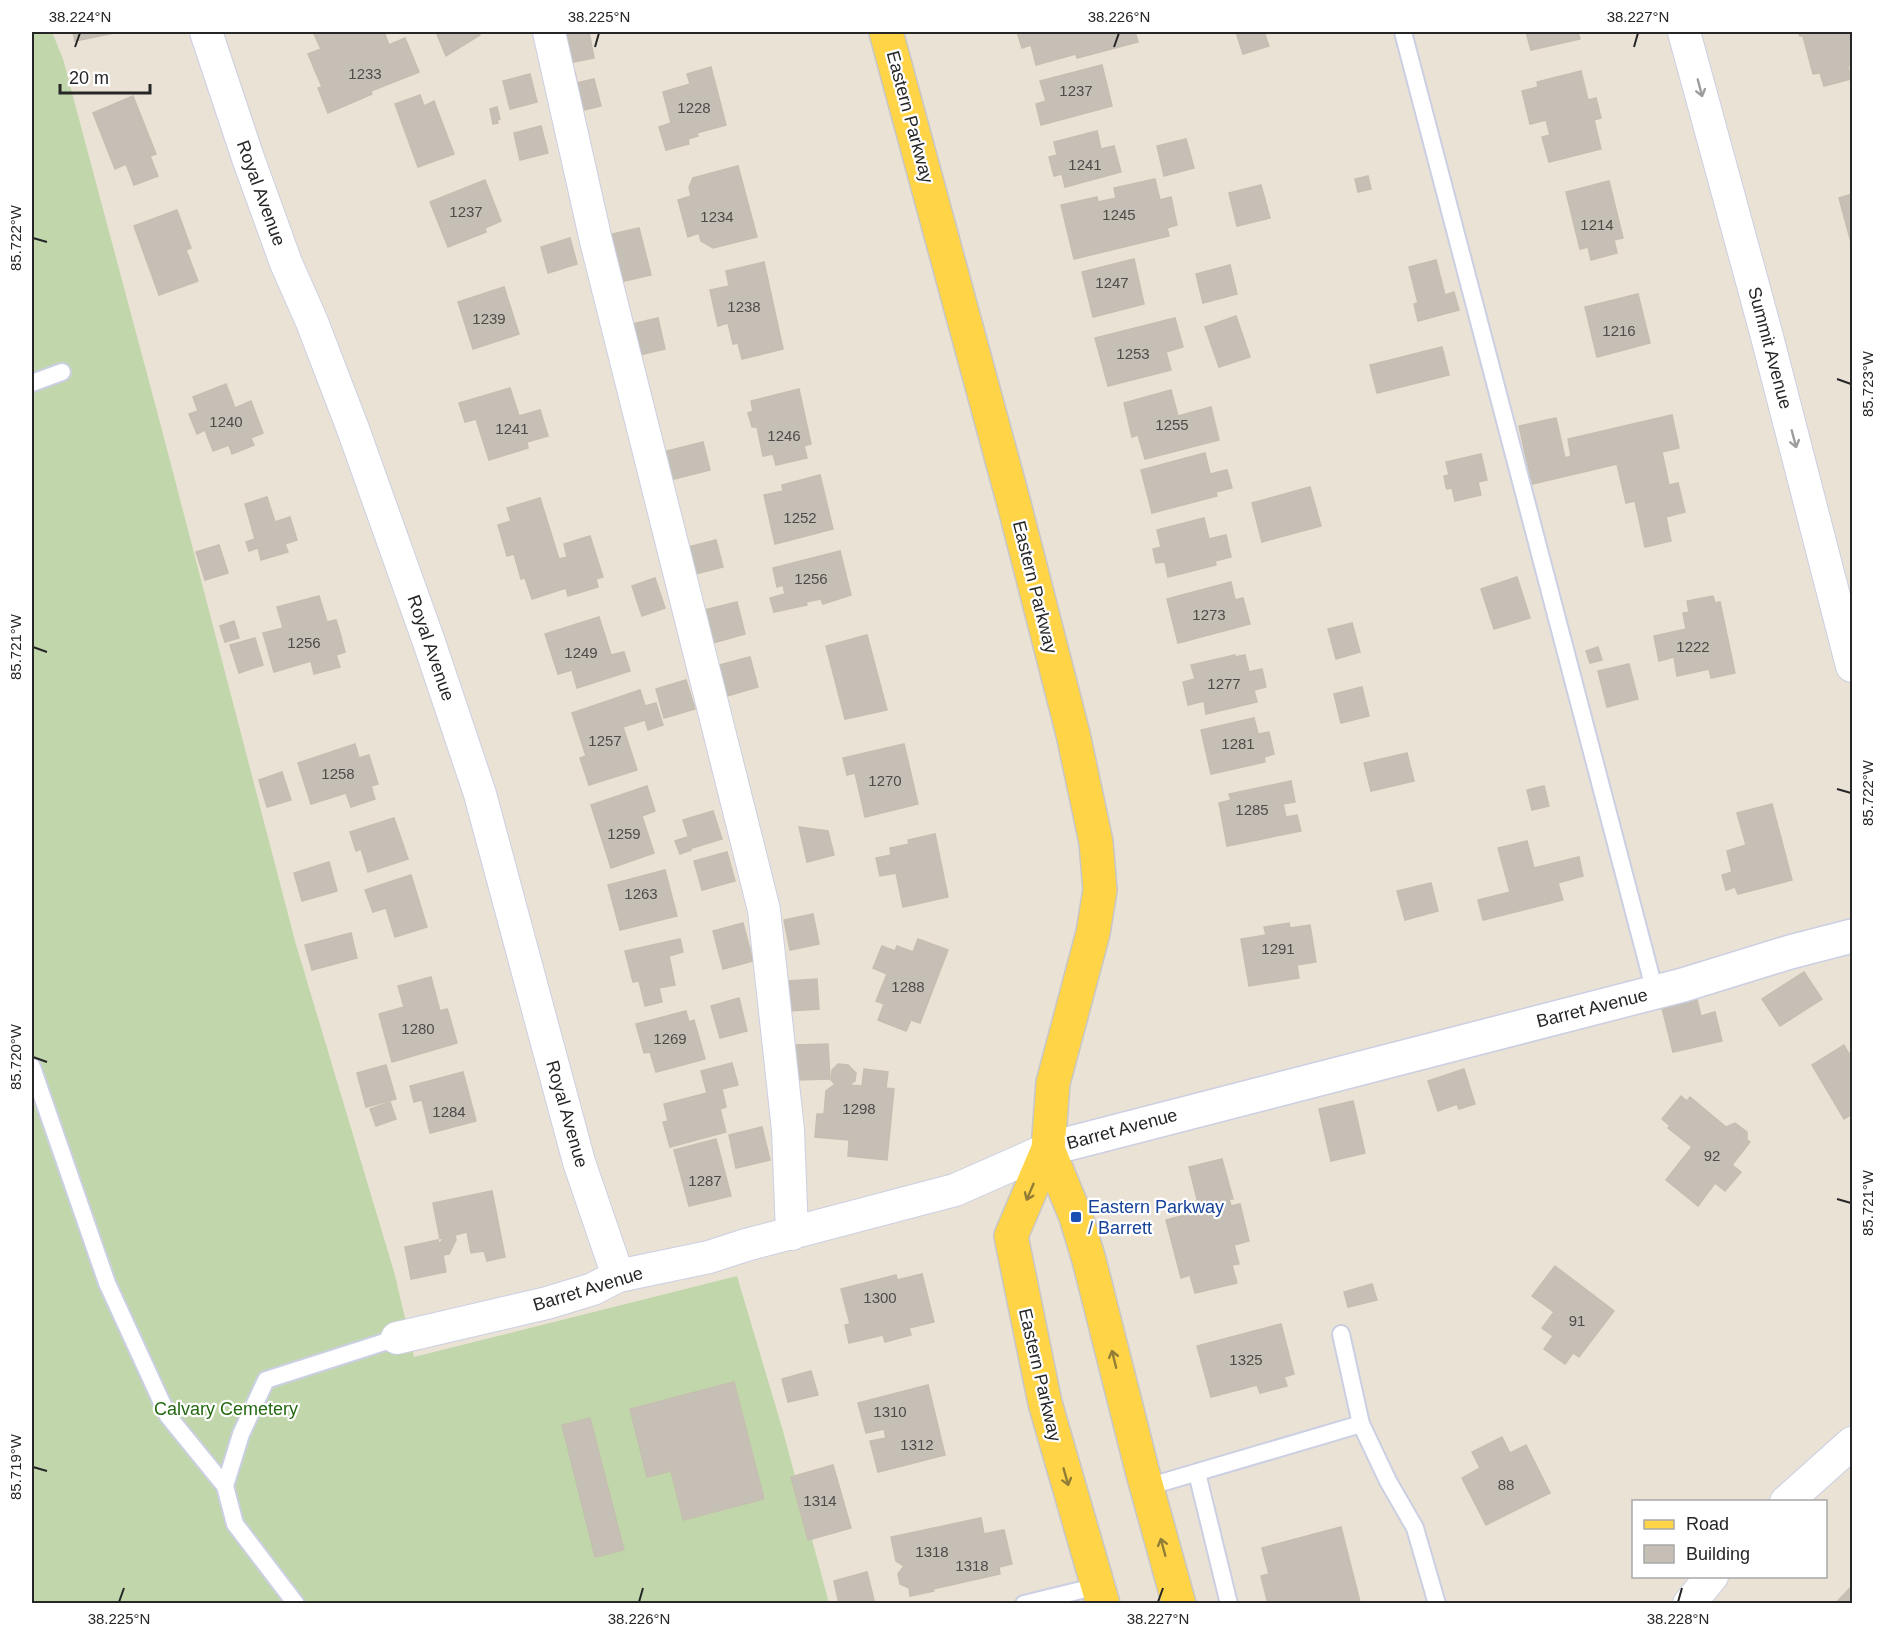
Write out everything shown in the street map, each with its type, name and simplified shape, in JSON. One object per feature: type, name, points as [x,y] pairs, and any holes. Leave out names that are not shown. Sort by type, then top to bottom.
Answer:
[{"type":"main road","name":"Eastern Parkway","points":[[886,32],[1016,511],[1073,734],[1096,842],[1100,890],[1093,933],[1053,1083],[1048,1149],[1011,1236],[1045,1403],[1100,1595]]},
{"type":"main road","name":"Eastern Parkway","points":[[1048,1149],[1076,1217],[1089,1260],[1179,1604]]},
{"type":"street","name":"Royal Avenue","points":[[206,32],[282,253],[312,322],[365,463],[480,794],[579,1162],[618,1276]]},
{"type":"street","points":[[549,32],[596,241],[764,910],[788,1130],[792,1234]]},
{"type":"street","name":"Summit Avenue","points":[[1684,32],[1765,329],[1852,666]]},
{"type":"street","name":"Barret Avenue","points":[[397,1338],[547,1303],[593,1290],[618,1276],[709,1257],[746,1245],[955,1190],[1048,1149],[1655,992],[1852,936]]},
{"type":"street","points":[[1788,1500],[1852,1443]]},
{"type":"street","points":[[1689,1604],[1710,1578]]},
{"type":"lane","points":[[1403,32],[1655,992]]},
{"type":"lane","points":[[32,383],[62,372]]},
{"type":"lane","points":[[32,1067],[107,1283],[168,1416],[225,1486],[235,1524],[296,1604]]},
{"type":"lane","points":[[1341,1334],[1361,1424],[1388,1481],[1415,1528],[1437,1604]]},
{"type":"lane","points":[[225,1486],[241,1434],[266,1380],[397,1338]]},
{"type":"lane","points":[[1147,1487],[1361,1424]]},
{"type":"lane","points":[[1197,1473],[1229,1604]]},
{"type":"lane","points":[[1024,1604],[1100,1595]]},
{"type":"green space","name":"Calvary Cemetery","points":[[32,32],[52,32],[63,59],[295,941],[395,1275],[414,1357],[737,1276],[783,1431],[829,1603],[32,1604]]},
{"type":"building","points":[[73,32],[119,32],[75,41]]},
{"type":"building","points":[[313,32],[384,32],[389,45],[405,38],[419,72],[371,91],[372,94],[328,113],[318,88],[322,87],[308,54],[321,49]]},
{"type":"building","points":[[436,32],[478,32],[480,35],[446,56]]},
{"type":"building","points":[[552,32],[589,32],[594,58],[558,65]]},
{"type":"building","points":[[1017,32],[1135,32],[1138,42],[1077,58],[1076,54],[1036,65],[1031,45],[1022,48]]},
{"type":"building","points":[[1236,32],[1264,32],[1269,46],[1243,54]]},
{"type":"building","points":[[1526,32],[1578,32],[1580,39],[1531,50]]},
{"type":"building","points":[[1798,32],[1849,32],[1852,65],[1848,66],[1851,79],[1824,86],[1820,73],[1813,74],[1803,36],[1800,36]]},
{"type":"building","points":[[1102,65],[1112,106],[1041,125],[1036,104],[1046,101],[1040,81]]},
{"type":"building","points":[[711,67],[726,125],[697,133],[698,136],[688,139],[689,144],[666,150],[659,127],[671,123],[663,92],[690,84],[687,74]]},
{"type":"building","points":[[1581,71],[1588,100],[1596,98],[1601,118],[1594,120],[1601,149],[1549,162],[1542,137],[1550,135],[1546,120],[1530,124],[1522,91],[1538,87],[1537,82]]},
{"type":"building","points":[[575,72],[577,83],[594,79],[601,106],[571,113],[572,73]]},
{"type":"building","points":[[530,74],[537,102],[510,109],[503,81]]},
{"type":"building","points":[[420,95],[424,106],[434,101],[454,154],[418,167],[395,104]]},
{"type":"building","points":[[133,96],[156,154],[150,156],[158,176],[134,185],[126,164],[115,169],[93,113]]},
{"type":"building","points":[[497,107],[500,119],[497,120],[498,123],[493,124],[490,109]]},
{"type":"building","points":[[541,126],[548,153],[520,160],[514,133]]},
{"type":"building","points":[[1097,131],[1101,149],[1114,146],[1121,172],[1065,187],[1062,174],[1054,176],[1049,157],[1057,155],[1054,142]]},
{"type":"building","points":[[1186,139],[1194,168],[1164,176],[1157,146]]},
{"type":"building","points":[[738,166],[757,237],[713,248],[701,241],[699,233],[688,237],[678,200],[691,196],[689,187],[693,178]]},
{"type":"building","points":[[1368,176],[1371,189],[1358,192],[1355,179]]},
{"type":"building","points":[[1155,179],[1160,200],[1171,197],[1177,225],[1167,228],[1169,236],[1074,259],[1061,205],[1097,197],[1098,202],[1116,198],[1114,188]]},
{"type":"building","points":[[485,180],[501,221],[485,228],[486,232],[448,247],[430,202]]},
{"type":"building","points":[[1609,181],[1623,238],[1614,240],[1617,253],[1591,260],[1588,247],[1580,249],[1566,192]]},
{"type":"building","points":[[1261,185],[1270,218],[1237,226],[1229,193]]},
{"type":"building","points":[[1852,194],[1852,246],[1839,198]]},
{"type":"building","points":[[177,210],[191,248],[186,250],[198,281],[159,295],[134,226]]},
{"type":"building","points":[[639,228],[651,275],[620,282],[608,235]]},
{"type":"building","points":[[570,238],[577,264],[548,273],[541,247]]},
{"type":"building","points":[[1134,259],[1144,304],[1093,317],[1082,272]]},
{"type":"building","points":[[1436,260],[1445,295],[1454,292],[1459,310],[1418,321],[1414,304],[1418,303],[1409,267]]},
{"type":"building","points":[[764,262],[783,349],[742,359],[738,343],[733,344],[728,323],[718,326],[710,290],[729,286],[726,271]]},
{"type":"building","points":[[1230,265],[1237,294],[1203,303],[1196,274]]},
{"type":"building","points":[[504,287],[519,334],[473,349],[458,302]]},
{"type":"building","points":[[1638,294],[1650,343],[1597,357],[1585,307]]},
{"type":"building","points":[[1236,316],[1250,357],[1219,367],[1205,327]]},
{"type":"building","points":[[658,318],[665,349],[635,356],[628,325]]},
{"type":"building","points":[[1175,318],[1183,347],[1166,352],[1171,370],[1108,386],[1095,338]]},
{"type":"building","points":[[1442,347],[1449,375],[1377,393],[1370,365]]},
{"type":"building","points":[[226,384],[235,408],[251,401],[263,433],[251,438],[254,445],[232,454],[229,445],[213,451],[205,430],[197,434],[189,414],[198,411],[193,397]]},
{"type":"building","points":[[510,388],[519,416],[540,410],[548,436],[527,442],[528,448],[489,460],[476,419],[465,422],[459,403]]},
{"type":"building","points":[[799,389],[811,444],[804,446],[807,458],[776,465],[773,454],[763,456],[757,427],[752,427],[748,413],[753,411],[751,401]]},
{"type":"building","points":[[1171,390],[1178,416],[1211,407],[1219,440],[1145,459],[1138,435],[1132,437],[1124,403]]},
{"type":"building","points":[[1672,415],[1679,448],[1662,452],[1669,485],[1678,483],[1685,512],[1666,517],[1671,541],[1645,547],[1635,501],[1626,503],[1617,464],[1532,484],[1519,426],[1556,418],[1565,458],[1571,456],[1568,439]]},
{"type":"building","points":[[703,442],[710,470],[666,481],[659,453]]},
{"type":"building","points":[[1205,453],[1210,474],[1227,470],[1232,488],[1216,492],[1217,496],[1152,513],[1141,470]]},
{"type":"building","points":[[1481,454],[1487,480],[1478,482],[1481,495],[1455,501],[1452,488],[1447,489],[1446,487],[1444,476],[1449,475],[1446,462]]},
{"type":"building","points":[[820,475],[833,529],[775,544],[764,495],[783,491],[782,485]]},
{"type":"building","points":[[1310,487],[1321,526],[1262,542],[1252,503]]},
{"type":"building","points":[[267,497],[275,522],[290,517],[297,540],[285,544],[288,552],[261,560],[258,548],[249,551],[246,542],[255,539],[245,504]]},
{"type":"building","points":[[540,498],[559,559],[567,557],[564,544],[590,536],[603,577],[596,579],[598,587],[568,596],[566,588],[532,599],[525,578],[521,579],[514,554],[507,556],[498,525],[511,521],[507,508]]},
{"type":"building","points":[[1204,518],[1209,539],[1226,535],[1231,557],[1215,561],[1216,565],[1168,577],[1165,562],[1156,563],[1153,549],[1161,547],[1157,530]]},
{"type":"building","points":[[716,540],[723,567],[695,574],[688,547]]},
{"type":"building","points":[[219,545],[228,573],[205,580],[196,552]]},
{"type":"building","points":[[840,551],[851,595],[823,604],[821,599],[806,602],[807,605],[774,612],[770,598],[785,594],[783,585],[777,587],[773,568]]},
{"type":"building","points":[[1517,577],[1530,618],[1494,629],[1481,589]]},
{"type":"building","points":[[655,578],[665,608],[642,616],[632,586]]},
{"type":"building","points":[[1231,582],[1235,600],[1243,598],[1250,624],[1178,643],[1167,599]]},
{"type":"building","points":[[319,596],[327,622],[336,620],[340,633],[345,652],[336,655],[340,667],[314,674],[311,661],[274,672],[263,633],[283,628],[277,607]]},
{"type":"building","points":[[1713,596],[1715,603],[1720,602],[1735,673],[1711,678],[1709,669],[1677,676],[1674,657],[1659,661],[1654,636],[1686,629],[1683,613],[1689,612],[1687,601]]},
{"type":"building","points":[[737,602],[745,634],[713,643],[704,610]]},
{"type":"building","points":[[599,617],[611,655],[624,652],[630,671],[577,688],[572,670],[558,674],[545,634]]},
{"type":"building","points":[[234,621],[239,638],[225,642],[220,626]]},
{"type":"building","points":[[1352,623],[1360,652],[1336,659],[1328,629]]},
{"type":"building","points":[[867,635],[887,710],[845,719],[826,646]]},
{"type":"building","points":[[255,638],[263,665],[239,673],[230,645]]},
{"type":"building","points":[[1598,647],[1602,660],[1590,663],[1586,651]]},
{"type":"building","points":[[1235,655],[1235,657],[1245,655],[1249,672],[1262,669],[1266,687],[1254,690],[1257,702],[1206,714],[1204,701],[1188,705],[1183,682],[1195,679],[1191,665]]},
{"type":"building","points":[[750,657],[758,687],[727,696],[719,665]]},
{"type":"building","points":[[1629,664],[1638,699],[1607,707],[1598,671]]},
{"type":"building","points":[[686,680],[695,709],[664,718],[656,689]]},
{"type":"building","points":[[1362,687],[1369,716],[1341,723],[1334,694]]},
{"type":"building","points":[[640,690],[645,706],[656,703],[663,725],[648,730],[645,720],[623,727],[637,770],[589,785],[580,758],[586,756],[572,713]]},
{"type":"building","points":[[1254,718],[1258,734],[1269,732],[1274,754],[1264,757],[1265,762],[1211,774],[1201,730]]},
{"type":"building","points":[[355,744],[359,758],[369,755],[378,784],[371,786],[375,799],[351,807],[346,793],[311,804],[298,763]]},
{"type":"building","points":[[904,744],[918,804],[865,817],[855,773],[847,775],[843,758]]},
{"type":"building","points":[[1407,753],[1414,781],[1371,791],[1364,763]]},
{"type":"building","points":[[282,772],[291,800],[267,807],[259,780]]},
{"type":"building","points":[[1291,781],[1295,802],[1283,804],[1286,817],[1297,815],[1301,831],[1227,846],[1219,803],[1231,800],[1229,794]]},
{"type":"building","points":[[647,786],[655,811],[642,816],[654,853],[611,868],[591,805]]},
{"type":"building","points":[[1544,786],[1549,806],[1532,810],[1527,790]]},
{"type":"building","points":[[1772,804],[1792,880],[1738,894],[1735,887],[1726,890],[1722,875],[1732,872],[1727,851],[1746,845],[1737,813]]},
{"type":"building","points":[[713,811],[722,839],[692,848],[683,820]]},
{"type":"building","points":[[394,818],[408,859],[368,872],[361,849],[356,851],[350,832]]},
{"type":"building","points":[[799,827],[828,831],[834,855],[807,862]]},
{"type":"building","points":[[935,834],[948,897],[903,907],[896,873],[880,876],[876,858],[891,855],[890,848],[909,844],[908,840]]},
{"type":"building","points":[[687,837],[691,850],[680,854],[675,841]]},
{"type":"building","points":[[1527,841],[1534,868],[1579,857],[1583,876],[1558,883],[1563,900],[1483,920],[1478,900],[1510,892],[1498,848]]},
{"type":"building","points":[[727,852],[735,881],[702,890],[694,861]]},
{"type":"building","points":[[329,862],[337,891],[302,901],[294,873]]},
{"type":"building","points":[[665,870],[677,916],[620,930],[608,885]]},
{"type":"building","points":[[411,875],[427,927],[395,937],[386,908],[373,912],[365,890]]},
{"type":"building","points":[[1431,883],[1438,911],[1405,920],[1397,891]]},
{"type":"building","points":[[813,914],[819,944],[790,950],[784,920]]},
{"type":"building","points":[[743,923],[753,961],[723,969],[713,931]]},
{"type":"building","points":[[1289,923],[1290,928],[1310,925],[1316,962],[1297,965],[1299,978],[1249,986],[1241,939],[1266,935],[1264,927]]},
{"type":"building","points":[[351,933],[357,958],[312,970],[305,945]]},
{"type":"building","points":[[680,939],[683,952],[669,956],[675,985],[659,988],[662,1002],[645,1006],[639,981],[633,982],[625,951]]},
{"type":"building","points":[[918,939],[948,950],[920,1023],[911,1020],[906,1031],[878,1020],[884,1004],[876,1001],[887,974],[873,968],[882,946],[895,951],[897,946],[913,952]]},
{"type":"building","points":[[1804,972],[1822,999],[1780,1026],[1762,999]]},
{"type":"building","points":[[431,977],[440,1011],[447,1009],[457,1043],[392,1062],[379,1014],[404,1007],[398,986]]},
{"type":"building","points":[[817,979],[819,1009],[789,1011],[787,981]]},
{"type":"building","points":[[739,998],[747,1031],[720,1038],[711,1006]]},
{"type":"building","points":[[1697,1000],[1701,1016],[1715,1012],[1722,1041],[1673,1052],[1662,1008]]},
{"type":"building","points":[[686,1011],[689,1022],[694,1020],[705,1059],[656,1072],[650,1052],[644,1053],[636,1024]]},
{"type":"building","points":[[828,1044],[830,1079],[796,1080],[795,1045]]},
{"type":"building","points":[[1844,1045],[1852,1059],[1852,1114],[1844,1119],[1812,1065]]},
{"type":"building","points":[[732,1063],[738,1085],[722,1089],[726,1107],[720,1109],[726,1132],[670,1147],[663,1122],[668,1121],[664,1104],[707,1093],[701,1071]]},
{"type":"building","points":[[838,1064],[848,1065],[856,1073],[855,1081],[849,1085],[862,1086],[864,1069],[888,1072],[886,1088],[894,1089],[887,1160],[848,1156],[849,1140],[815,1137],[817,1114],[824,1114],[826,1091],[835,1084],[831,1080],[832,1070]]},
{"type":"building","points":[[386,1065],[396,1099],[366,1107],[357,1073]]},
{"type":"building","points":[[1464,1069],[1475,1104],[1459,1109],[1457,1104],[1438,1111],[1428,1081]]},
{"type":"building","points":[[463,1072],[476,1121],[430,1133],[422,1100],[414,1102],[410,1086]]},
{"type":"building","points":[[1681,1096],[1687,1101],[1690,1097],[1726,1127],[1735,1123],[1747,1132],[1747,1140],[1750,1142],[1732,1165],[1741,1172],[1725,1191],[1715,1183],[1698,1206],[1666,1180],[1692,1147],[1668,1128],[1670,1126],[1662,1119]]},
{"type":"building","points":[[1353,1101],[1365,1153],[1331,1161],[1319,1109]]},
{"type":"building","points":[[390,1102],[396,1119],[376,1126],[370,1109]]},
{"type":"building","points":[[762,1127],[770,1160],[736,1168],[729,1135]]},
{"type":"building","points":[[716,1139],[731,1196],[689,1206],[674,1150]]},
{"type":"building","points":[[1222,1159],[1233,1199],[1229,1199],[1231,1206],[1240,1204],[1249,1241],[1234,1245],[1239,1264],[1232,1265],[1237,1283],[1195,1293],[1190,1275],[1181,1278],[1166,1220],[1200,1211],[1189,1167]]},
{"type":"building","points":[[492,1191],[505,1257],[487,1261],[484,1251],[471,1253],[467,1232],[455,1235],[456,1240],[449,1254],[443,1255],[446,1272],[411,1279],[405,1247],[438,1240],[439,1244],[445,1237],[440,1239],[433,1203]]},
{"type":"building","points":[[1555,1266],[1614,1311],[1579,1357],[1573,1353],[1565,1364],[1544,1349],[1553,1336],[1542,1328],[1554,1312],[1532,1296]]},
{"type":"building","points":[[922,1274],[934,1322],[909,1328],[911,1335],[885,1342],[883,1335],[849,1343],[845,1325],[850,1324],[841,1289],[896,1275],[897,1280]]},
{"type":"building","points":[[1372,1284],[1377,1300],[1348,1307],[1344,1292]]},
{"type":"building","points":[[1281,1324],[1294,1374],[1284,1377],[1287,1386],[1260,1393],[1257,1385],[1211,1397],[1197,1346]]},
{"type":"building","points":[[811,1371],[818,1395],[788,1402],[782,1379]]},
{"type":"building","points":[[734,1382],[764,1499],[683,1520],[671,1471],[647,1477],[630,1409]]},
{"type":"building","points":[[928,1385],[945,1455],[878,1472],[870,1441],[886,1438],[884,1429],[866,1433],[858,1403]]},
{"type":"building","points":[[590,1418],[624,1550],[595,1557],[562,1425]]},
{"type":"building","points":[[1502,1437],[1510,1453],[1526,1445],[1550,1493],[1486,1525],[1462,1478],[1480,1468],[1472,1452]]},
{"type":"building","points":[[833,1465],[851,1528],[808,1540],[791,1477]]},
{"type":"building","points":[[981,1518],[984,1534],[1004,1530],[1012,1564],[999,1567],[1000,1574],[910,1596],[909,1588],[900,1584],[898,1574],[904,1566],[896,1561],[891,1537]]},
{"type":"building","points":[[1341,1527],[1360,1602],[1353,1604],[1268,1604],[1261,1576],[1269,1574],[1262,1548]]},
{"type":"building","points":[[867,1572],[875,1604],[839,1604],[834,1581]]},
{"type":"building","points":[[1852,1586],[1852,1604],[1835,1604]]},
{"type":"place","name":"Eastern Parkway / Barrett","points":[[1076,1217]]}]
